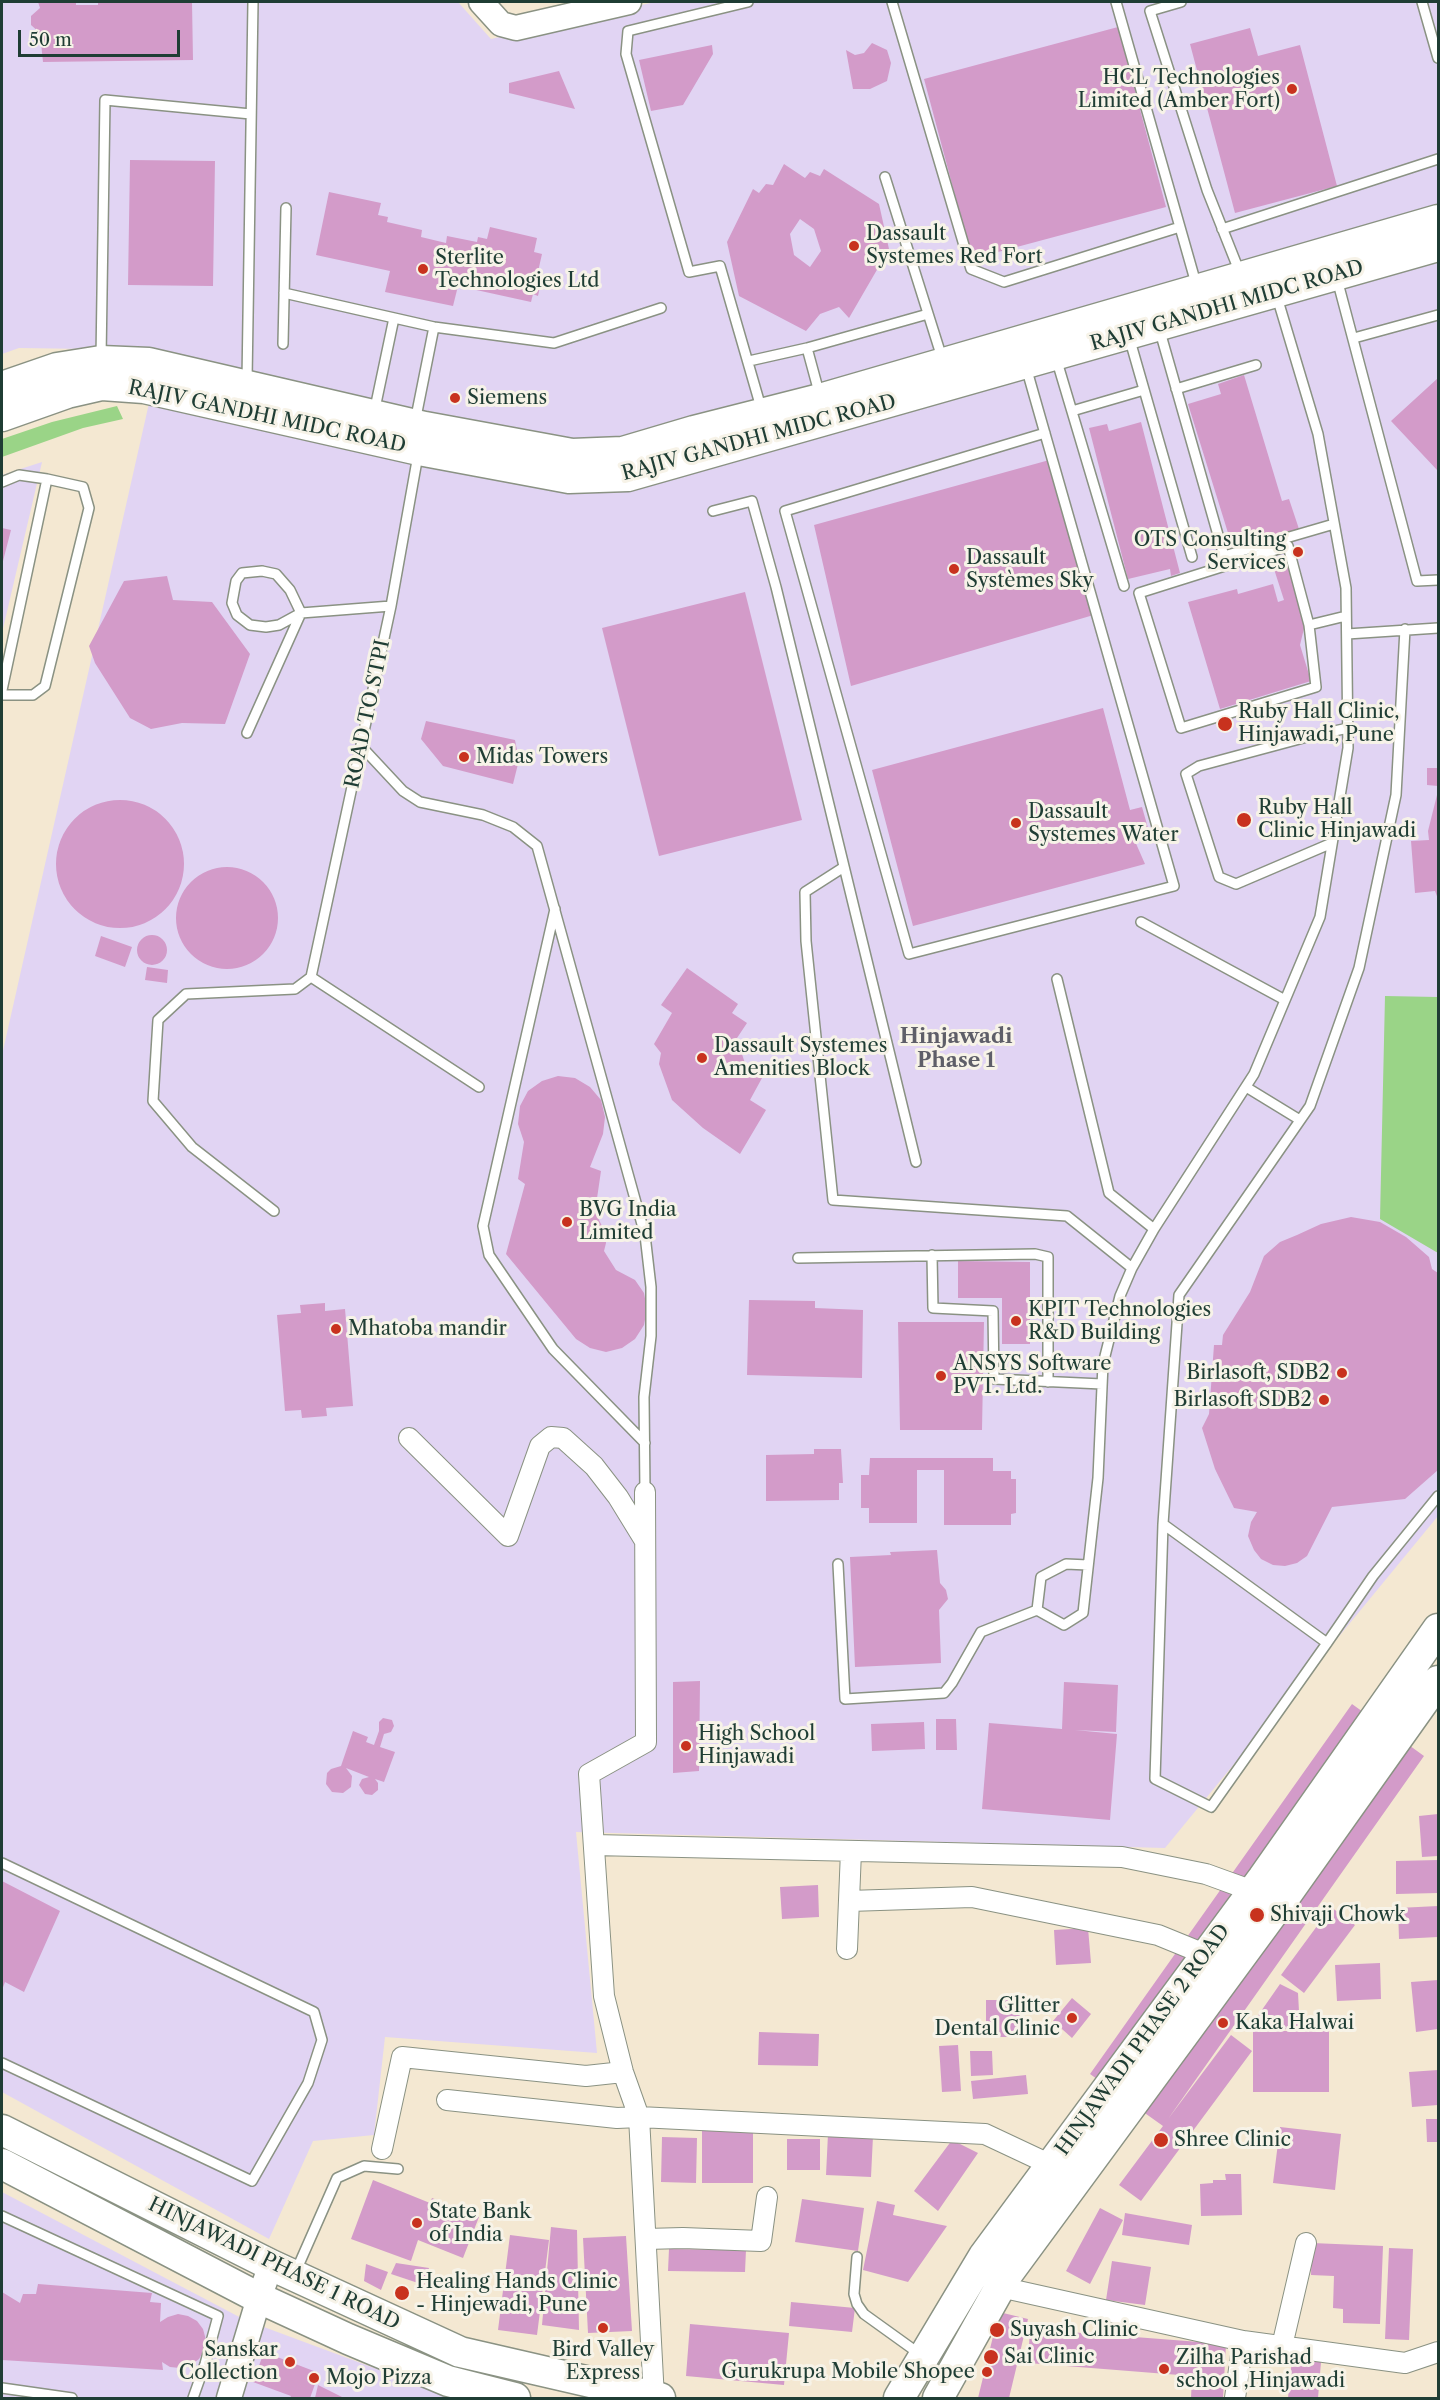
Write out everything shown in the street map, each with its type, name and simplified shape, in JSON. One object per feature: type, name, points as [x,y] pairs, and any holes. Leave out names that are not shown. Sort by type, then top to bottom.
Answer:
[{"type":"main road","name":"RAJIV GANDHI MIDC ROAD","points":[[2,387],[57,368],[101,361],[149,363],[374,415],[420,434],[569,478],[627,476],[1159,326],[1266,280],[1438,220]]},
{"type":"main road","name":"RAJIV GANDHI MIDC ROAD","points":[[2,416],[67,393],[102,385],[144,388],[420,434],[572,454],[623,452],[820,399],[1198,290],[1266,280],[1336,275],[1438,246]]},
{"type":"main road","name":"HINJAWADI PHASE 2 ROAD","points":[[899,2398],[984,2256],[1253,1891],[1438,1629]]},
{"type":"main road","name":"HINJAWADI PHASE 2 ROAD","points":[[938,2398],[1008,2273],[1286,1895],[1438,1681]]},
{"type":"main road","name":"HINJAWADI PHASE 1 ROAD","points":[[2,2130],[282,2270],[453,2371],[514,2398]]},
{"type":"main road","name":"HINJAWADI PHASE 1 ROAD","points":[[2,2164],[259,2298],[348,2339],[453,2371],[656,2398]]},
{"type":"street","points":[[481,2],[501,24],[516,28],[629,2]]},
{"type":"street","points":[[409,1438],[508,1536],[540,1446],[551,1437],[563,1438],[594,1466],[618,1497],[645,1542]]},
{"type":"street","points":[[645,1492],[646,1742],[589,1774],[604,1996],[623,2072],[639,2117],[656,2398]]},
{"type":"street","points":[[594,1845],[1122,1857],[1206,1874],[1253,1891]]},
{"type":"street","points":[[847,1949],[851,1851]]},
{"type":"street","points":[[849,1901],[972,1897],[1158,1935],[1206,1955]]},
{"type":"street","points":[[382,2149],[402,2057],[586,2076],[623,2072]]},
{"type":"street","points":[[447,2100],[617,2118],[639,2117],[985,2134],[1051,2165]]},
{"type":"street","points":[[646,2239],[761,2241],[767,2198]]},
{"type":"street","points":[[1282,2346],[1306,2243]]},
{"type":"street","points":[[229,2398],[259,2298],[282,2270]]},
{"type":"street","points":[[1000,2287],[1243,2341],[1405,2363],[1438,2352]]},
{"type":"street","points":[[1235,2398],[1243,2341]]},
{"type":"lane","points":[[247,386],[253,2]]},
{"type":"lane","points":[[748,2],[628,31],[626,54],[689,272],[720,266],[763,413]]},
{"type":"lane","points":[[892,2],[971,269],[1004,282],[1180,227]]},
{"type":"lane","points":[[1116,2],[1198,290]]},
{"type":"lane","points":[[1037,1610],[1064,1625],[1083,1613],[1098,1478],[1102,1384],[1106,1352],[1120,1296],[1132,1268],[1154,1229],[1254,1074],[1320,917],[1348,748],[1346,588],[1318,434],[1266,280],[1222,229],[1207,190],[1150,11],[1181,2]]},
{"type":"lane","points":[[1422,2],[1438,58]]},
{"type":"lane","points":[[101,361],[105,100],[251,114]]},
{"type":"lane","points":[[1222,229],[1438,159]]},
{"type":"lane","points":[[885,177],[943,363]]},
{"type":"lane","points":[[283,344],[286,208]]},
{"type":"lane","points":[[1336,275],[1417,581],[1438,580]]},
{"type":"lane","points":[[284,293],[434,327],[554,343],[661,308]]},
{"type":"lane","points":[[749,362],[928,314]]},
{"type":"lane","points":[[1354,338],[1438,315]]},
{"type":"lane","points":[[374,415],[394,318]]},
{"type":"lane","points":[[1159,326],[1224,556],[1334,524]]},
{"type":"lane","name":"ROAD TO STPI","points":[[311,977],[392,606],[420,434],[434,327]]},
{"type":"lane","points":[[1128,335],[1192,557]]},
{"type":"lane","points":[[807,348],[820,399]]},
{"type":"lane","points":[[1055,356],[1124,586]]},
{"type":"lane","points":[[1026,364],[1174,886],[909,954],[785,511],[1045,433]]},
{"type":"lane","points":[[1176,389],[1256,365]]},
{"type":"lane","points":[[1072,411],[1144,390]]},
{"type":"lane","points":[[2,482],[19,475],[82,487],[89,508],[45,686],[33,695],[2,695]]},
{"type":"lane","points":[[2,690],[47,479]]},
{"type":"lane","points":[[713,511],[752,501],[778,598],[916,1162]]},
{"type":"lane","points":[[1288,546],[1309,625],[1316,687],[1181,728],[1139,593],[1288,546]]},
{"type":"lane","points":[[247,733],[301,613],[290,590],[276,574],[262,571],[242,573],[236,581],[232,603],[237,615],[250,625],[266,627],[279,625],[301,613],[392,606]]},
{"type":"lane","points":[[1309,625],[1346,616]]},
{"type":"lane","points":[[1347,634],[1438,628]]},
{"type":"lane","points":[[1405,629],[1396,795],[1359,968],[1310,1106],[1179,1295],[1163,1524],[1155,1779],[1211,1807],[1373,1576],[1438,1496]]},
{"type":"lane","points":[[1332,843],[1236,884],[1219,877],[1186,774],[1199,766],[1307,736],[1348,728]]},
{"type":"lane","points":[[361,746],[403,791],[420,802],[483,815],[513,827],[537,846],[645,1235],[651,1287],[651,1336],[644,1397],[645,1492]]},
{"type":"lane","points":[[844,867],[805,892],[806,941],[833,1200],[1066,1216],[1132,1268]]},
{"type":"lane","points":[[555,907],[483,1226],[489,1255],[553,1349],[645,1443]]},
{"type":"lane","points":[[1141,922],[1285,1000]]},
{"type":"lane","points":[[274,1211],[192,1147],[153,1101],[158,1020],[186,994],[295,989],[311,977],[479,1087]]},
{"type":"lane","points":[[1057,979],[1109,1193],[1154,1229]]},
{"type":"lane","points":[[1246,1088],[1300,1120]]},
{"type":"lane","points":[[798,1258],[1035,1254],[1048,1257],[1048,1382]]},
{"type":"lane","points":[[932,1255],[933,1308],[993,1311],[994,1379],[1102,1384]]},
{"type":"lane","points":[[1163,1524],[1327,1643]]},
{"type":"lane","points":[[838,1564],[845,1699],[944,1693],[981,1632],[1037,1610]]},
{"type":"lane","points":[[1037,1610],[1041,1577],[1066,1564],[1088,1565]]},
{"type":"lane","points":[[2,1863],[314,2012],[322,2040],[308,2083],[252,2181],[2,2063]]},
{"type":"lane","points":[[282,2270],[337,2178],[364,2166],[398,2169]]},
{"type":"lane","points":[[2,2217],[218,2316],[206,2364],[193,2398]]},
{"type":"lane","points":[[857,2257],[854,2294],[857,2304],[864,2314],[923,2357]]},
{"type":"lane","points":[[2,2388],[72,2398]]},
{"type":"shaded area","points":[[2,2],[458,2],[491,39],[655,2],[1438,2],[1438,1516],[1165,1848],[576,1832],[597,2053],[385,2037],[374,2135],[313,2141],[269,2239],[2,2092],[2,1055],[161,350],[19,348],[2,354]]},
{"type":"shaded area","points":[[42,462],[2,633],[2,475]]},
{"type":"shaded area","points":[[2,2192],[245,2320],[455,2398],[2,2398]]},
{"type":"green space","points":[[117,406],[123,419],[83,428],[2,457],[2,439],[52,422]]},
{"type":"green space","points":[[1385,996],[1438,997],[1438,1253],[1380,1219]]},
{"type":"building","points":[[38,2],[76,2],[76,5],[98,5],[98,2],[192,2],[193,60],[43,62],[40,33],[31,25],[31,16],[40,8]]},
{"type":"building","points":[[1118,27],[1166,207],[972,259],[924,79]]},
{"type":"building","points":[[1250,28],[1258,56],[1300,45],[1337,186],[1235,213],[1190,44]]},
{"type":"building","points":[[872,43],[887,50],[891,63],[887,81],[870,89],[853,89],[846,50],[855,55],[864,53]]},
{"type":"building","points":[[712,45],[713,54],[683,105],[651,111],[639,60]]},
{"type":"building","points":[[559,71],[575,109],[509,93],[509,83]]},
{"type":"building","points":[[130,160],[215,161],[213,286],[128,285]]},
{"type":"building","name":"Dassault Systemes Red Fort","points":[[784,164],[805,178],[810,172],[820,176],[824,169],[879,204],[889,249],[849,318],[839,307],[820,314],[806,331],[739,296],[727,242],[753,189],[759,193],[766,184],[773,185]],"holes":[[[800,219],[814,229],[821,251],[810,267],[794,255],[790,234]]]},
{"type":"building","points":[[329,192],[381,203],[378,215],[388,217],[387,222],[422,230],[421,237],[446,243],[447,236],[477,242],[478,237],[487,239],[490,227],[537,238],[534,252],[542,254],[537,276],[542,277],[538,296],[533,294],[531,302],[458,286],[453,306],[385,292],[390,271],[316,255]]},
{"type":"building","points":[[1244,375],[1282,501],[1289,499],[1300,532],[1254,546],[1253,543],[1233,549],[1188,404],[1221,394],[1218,384]]},
{"type":"building","points":[[1438,378],[1438,471],[1391,421]]},
{"type":"building","points":[[1141,422],[1180,573],[1171,576],[1170,569],[1128,579],[1089,428],[1107,424],[1109,431]]},
{"type":"building","name":"Dassault Systèmes Sky","points":[[1053,459],[1097,614],[851,686],[814,525]]},
{"type":"building","points":[[2,528],[11,530],[2,565]]},
{"type":"building","points":[[1286,558],[1306,620],[1300,645],[1311,681],[1220,709],[1188,602],[1237,589],[1238,594],[1273,584],[1278,602],[1284,600],[1274,569],[1280,567],[1278,560]]},
{"type":"building","points":[[167,576],[173,600],[212,602],[250,654],[225,724],[182,723],[151,729],[130,718],[95,663],[89,646],[124,581]]},
{"type":"building","points":[[745,592],[802,820],[659,856],[602,628]]},
{"type":"building","name":"Dassault Systemes Water","points":[[1103,708],[1130,810],[1142,807],[1150,835],[1134,839],[1145,864],[913,926],[872,770]]},
{"type":"building","points":[[426,721],[515,740],[519,760],[513,784],[443,766],[421,739]]},
{"type":"building","points":[[1427,768],[1438,768],[1438,786],[1427,785]]},
{"type":"building","points":[[1438,791],[1438,899],[1435,891],[1415,893],[1411,841],[1429,840],[1428,831]]},
{"type":"building","points":[[120,800],[145,805],[165,819],[179,839],[184,864],[179,889],[165,909],[145,923],[120,928],[95,923],[75,909],[61,889],[56,864],[61,839],[75,819],[95,805]]},
{"type":"building","points":[[227,867],[246,871],[263,882],[274,899],[278,918],[274,937],[263,954],[246,965],[227,969],[208,965],[191,954],[180,937],[176,918],[180,899],[191,882],[208,871]]},
{"type":"building","points":[[152,935],[163,939],[167,950],[163,961],[152,965],[141,961],[137,950],[141,939]]},
{"type":"building","points":[[101,936],[132,947],[125,967],[95,956]]},
{"type":"building","points":[[147,967],[168,970],[167,983],[145,980]]},
{"type":"building","name":"Dassault Systemes Amenities Block","points":[[687,968],[738,1004],[732,1013],[747,1023],[737,1038],[747,1070],[762,1078],[750,1100],[766,1110],[740,1154],[703,1128],[672,1100],[659,1064],[661,1053],[654,1044],[672,1013],[661,1005]]},
{"type":"building","points":[[558,1076],[575,1078],[590,1087],[601,1100],[605,1117],[603,1134],[590,1167],[601,1171],[595,1212],[605,1232],[604,1251],[616,1270],[635,1280],[644,1293],[647,1309],[644,1325],[635,1339],[622,1348],[606,1352],[590,1348],[576,1339],[506,1254],[525,1184],[518,1179],[524,1142],[518,1124],[520,1106],[528,1091],[542,1081]]},
{"type":"building","name":"Birlasoft SDB2","points":[[1351,1217],[1380,1222],[1406,1237],[1429,1257],[1432,1269],[1438,1273],[1438,1470],[1405,1499],[1332,1507],[1307,1556],[1297,1563],[1285,1566],[1273,1565],[1261,1559],[1248,1536],[1251,1522],[1257,1512],[1234,1508],[1215,1469],[1202,1428],[1209,1414],[1214,1345],[1222,1345],[1223,1335],[1250,1292],[1264,1256],[1280,1242],[1321,1224]]},
{"type":"building","name":"KPIT Technologies R&D Building","points":[[958,1261],[1030,1262],[1030,1344],[1002,1344],[1002,1298],[958,1298]]},
{"type":"building","points":[[749,1300],[815,1301],[815,1308],[863,1310],[862,1378],[747,1375]]},
{"type":"building","points":[[325,1303],[325,1311],[345,1309],[353,1406],[326,1408],[327,1416],[302,1418],[301,1410],[285,1411],[277,1315],[301,1313],[300,1305]]},
{"type":"building","name":"ANSYS Software PVT. Ltd.","points":[[898,1322],[984,1322],[982,1430],[900,1430]]},
{"type":"building","points":[[814,1449],[841,1449],[843,1483],[839,1483],[839,1500],[766,1501],[766,1455],[814,1454]]},
{"type":"building","points":[[870,1458],[993,1458],[993,1471],[1011,1471],[1011,1479],[1016,1479],[1016,1513],[1011,1514],[1011,1525],[944,1525],[944,1470],[917,1470],[917,1523],[869,1523],[869,1508],[861,1508],[861,1475],[869,1475]]},
{"type":"building","points":[[937,1550],[940,1583],[946,1590],[948,1599],[939,1610],[941,1663],[855,1667],[850,1557]]},
{"type":"building","name":"High School Hinjawadi","points":[[700,1681],[699,1771],[673,1773],[673,1682]]},
{"type":"building","points":[[1064,1682],[1118,1685],[1116,1732],[1075,1730],[1117,1734],[1110,1820],[982,1809],[989,1723],[1062,1729]]},
{"type":"building","name":"Shivaji Chowk","points":[[1352,1704],[1424,1756],[1168,2119],[1231,2035],[1252,2051],[1141,2201],[1119,2185],[1163,2126],[1090,2074]]},
{"type":"building","points":[[383,1718],[392,1720],[394,1726],[391,1732],[384,1734],[380,1747],[395,1752],[384,1782],[375,1779],[378,1783],[378,1790],[372,1795],[365,1794],[359,1785],[362,1779],[369,1777],[346,1768],[352,1776],[351,1787],[343,1793],[332,1792],[326,1784],[327,1773],[341,1766],[353,1731],[368,1737],[366,1742],[374,1745],[379,1731],[379,1722]]},
{"type":"building","points":[[936,1719],[956,1719],[957,1750],[936,1750]]},
{"type":"building","points":[[924,1722],[925,1749],[872,1751],[871,1724]]},
{"type":"building","points":[[1438,1814],[1438,1856],[1422,1857],[1419,1816]]},
{"type":"building","points":[[1438,1860],[1438,1893],[1396,1894],[1396,1861]]},
{"type":"building","points":[[2,1881],[60,1911],[24,1992],[5,1982],[2,1990]]},
{"type":"building","points":[[818,1885],[819,1917],[782,1919],[780,1887]]},
{"type":"building","points":[[1438,1906],[1438,1937],[1399,1939],[1398,1908]]},
{"type":"building","points":[[1331,1907],[1355,1925],[1304,1993],[1281,1975]]},
{"type":"building","points":[[1088,1928],[1091,1963],[1056,1965],[1054,1930]]},
{"type":"building","points":[[1380,1963],[1381,1999],[1337,2001],[1335,1965]]},
{"type":"building","points":[[1438,1980],[1438,2029],[1416,2032],[1411,1982]]},
{"type":"building","points":[[1280,1984],[1298,1993],[1300,2030],[1250,2027]]},
{"type":"building","name":"Glitter Dental Clinic","points":[[1072,1998],[1091,2014],[1072,2038],[1053,2021]]},
{"type":"building","points":[[986,2000],[1020,2000],[1020,2037],[986,2037]]},
{"type":"building","points":[[1253,2031],[1329,2031],[1329,2092],[1253,2092]]},
{"type":"building","points":[[759,2032],[819,2034],[818,2066],[758,2065]]},
{"type":"building","points":[[958,2045],[961,2091],[942,2092],[939,2046]]},
{"type":"building","points":[[970,2051],[992,2051],[993,2075],[971,2076]]},
{"type":"building","points":[[1438,2070],[1438,2105],[1412,2107],[1409,2072]]},
{"type":"building","points":[[1026,2075],[1028,2094],[973,2099],[971,2081]]},
{"type":"building","points":[[1426,2119],[1438,2119],[1438,2142],[1427,2142]]},
{"type":"building","points":[[1280,2127],[1341,2134],[1335,2190],[1273,2183]]},
{"type":"building","points":[[702,2131],[753,2131],[753,2183],[702,2183]]},
{"type":"building","points":[[828,2134],[873,2136],[871,2177],[826,2175]]},
{"type":"building","points":[[662,2137],[697,2138],[696,2183],[661,2182]]},
{"type":"building","points":[[787,2139],[820,2139],[820,2170],[787,2170]]},
{"type":"building","points":[[952,2140],[978,2153],[938,2211],[914,2191]]},
{"type":"building","points":[[1225,2174],[1241,2174],[1242,2215],[1201,2216],[1200,2184],[1213,2183],[1213,2180],[1226,2180]]},
{"type":"building","name":"State Bank of India","points":[[373,2180],[430,2203],[432,2198],[479,2217],[463,2258],[418,2240],[411,2261],[351,2239]]},
{"type":"building","points":[[802,2199],[864,2208],[858,2251],[795,2242]]},
{"type":"building","points":[[877,2201],[895,2205],[893,2215],[947,2226],[908,2282],[863,2270]]},
{"type":"building","points":[[1100,2208],[1123,2220],[1090,2284],[1066,2271]]},
{"type":"building","points":[[1125,2213],[1192,2225],[1189,2245],[1122,2235]]},
{"type":"building","points":[[551,2227],[577,2230],[579,2330],[542,2325]]},
{"type":"building","points":[[510,2235],[549,2240],[537,2335],[498,2330]]},
{"type":"building","points":[[626,2236],[632,2331],[588,2333],[583,2238]]},
{"type":"building","points":[[1312,2243],[1383,2246],[1380,2324],[1343,2323],[1343,2309],[1333,2308],[1334,2276],[1311,2275]]},
{"type":"building","points":[[1389,2248],[1413,2249],[1409,2340],[1385,2339]]},
{"type":"building","points":[[669,2249],[746,2250],[745,2272],[668,2271]]},
{"type":"building","points":[[1112,2261],[1151,2267],[1145,2305],[1106,2300]]},
{"type":"building","name":"State Bank of India","points":[[396,2263],[429,2268],[424,2285],[391,2274]]},
{"type":"building","points":[[366,2264],[388,2272],[381,2290],[364,2281]]},
{"type":"building","points":[[38,2284],[152,2293],[150,2302],[161,2303],[160,2322],[178,2314],[197,2321],[203,2329],[206,2340],[204,2350],[199,2359],[191,2365],[180,2368],[170,2367],[162,2362],[163,2370],[2,2360],[2,2292],[20,2303],[23,2294],[36,2294]]},
{"type":"building","points":[[791,2302],[855,2308],[852,2332],[789,2326]]},
{"type":"building","points":[[999,2312],[1028,2319],[1009,2398],[978,2398]]},
{"type":"building","points":[[690,2324],[789,2333],[784,2385],[686,2376]]},
{"type":"building","name":"Zilha Parishad school ,Hinjawadi","points":[[1030,2329],[1226,2344],[1223,2398],[1191,2398],[1192,2376],[1028,2363]]},
{"type":"building","points":[[264,2352],[319,2373],[310,2398],[290,2398],[291,2396],[253,2382]]},
{"type":"building","points":[[1292,2359],[1321,2362],[1318,2398],[1288,2398]]},
{"type":"building","points":[[318,2385],[344,2398],[315,2398]]},
{"type":"place","name":"HCL Technologies Limited (Amber Fort)","points":[[1292,89]]},
{"type":"place","name":"Dassault Systemes Red Fort","points":[[854,246]]},
{"type":"place","name":"Sterlite Technologies Ltd","points":[[423,269]]},
{"type":"place","name":"Siemens","points":[[455,398]]},
{"type":"place","name":"OTS Consulting Services","points":[[1298,552]]},
{"type":"place","name":"Dassault Systèmes Sky","points":[[954,569]]},
{"type":"place","name":"Ruby Hall Clinic, Hinjawadi, Pune","points":[[1225,724]]},
{"type":"place","name":"Midas Towers","points":[[464,757]]},
{"type":"place","name":"Ruby Hall Clinic Hinjawadi","points":[[1244,820]]},
{"type":"place","name":"Dassault Systemes Water","points":[[1016,823]]},
{"type":"place","name":"Dassault Systemes Amenities Block","points":[[702,1058]]},
{"type":"place","name":"BVG India Limited","points":[[567,1222]]},
{"type":"place","name":"KPIT Technologies R&D Building","points":[[1016,1321]]},
{"type":"place","name":"Mhatoba mandir","points":[[336,1329]]},
{"type":"place","name":"Birlasoft, SDB2","points":[[1342,1373]]},
{"type":"place","name":"ANSYS Software PVT. Ltd.","points":[[941,1376]]},
{"type":"place","name":"Birlasoft SDB2","points":[[1324,1400]]},
{"type":"place","name":"High School Hinjawadi","points":[[686,1746]]},
{"type":"place","name":"Shivaji Chowk","points":[[1257,1915]]},
{"type":"place","name":"Glitter Dental Clinic","points":[[1072,2018]]},
{"type":"place","name":"Kaka Halwai","points":[[1223,2023]]},
{"type":"place","name":"Shree Clinic","points":[[1161,2140]]},
{"type":"place","name":"State Bank of India","points":[[417,2223]]},
{"type":"place","name":"Healing Hands Clinic - Hinjewadi, Pune","points":[[402,2293]]},
{"type":"place","name":"Bird Valley Express","points":[[603,2328]]},
{"type":"place","name":"Suyash Clinic","points":[[997,2330]]},
{"type":"place","name":"Sai Clinic","points":[[991,2357]]},
{"type":"place","name":"Sanskar Collection","points":[[290,2362]]},
{"type":"place","name":"Zilha Parishad school ,Hinjawadi","points":[[1164,2369]]},
{"type":"place","name":"Gurukrupa Mobile Shopee","points":[[987,2372]]},
{"type":"place","name":"Mojo Pizza","points":[[314,2378]]},
{"type":"district","name":"Hinjawadi Phase 1","points":[[956,1049]]}]
